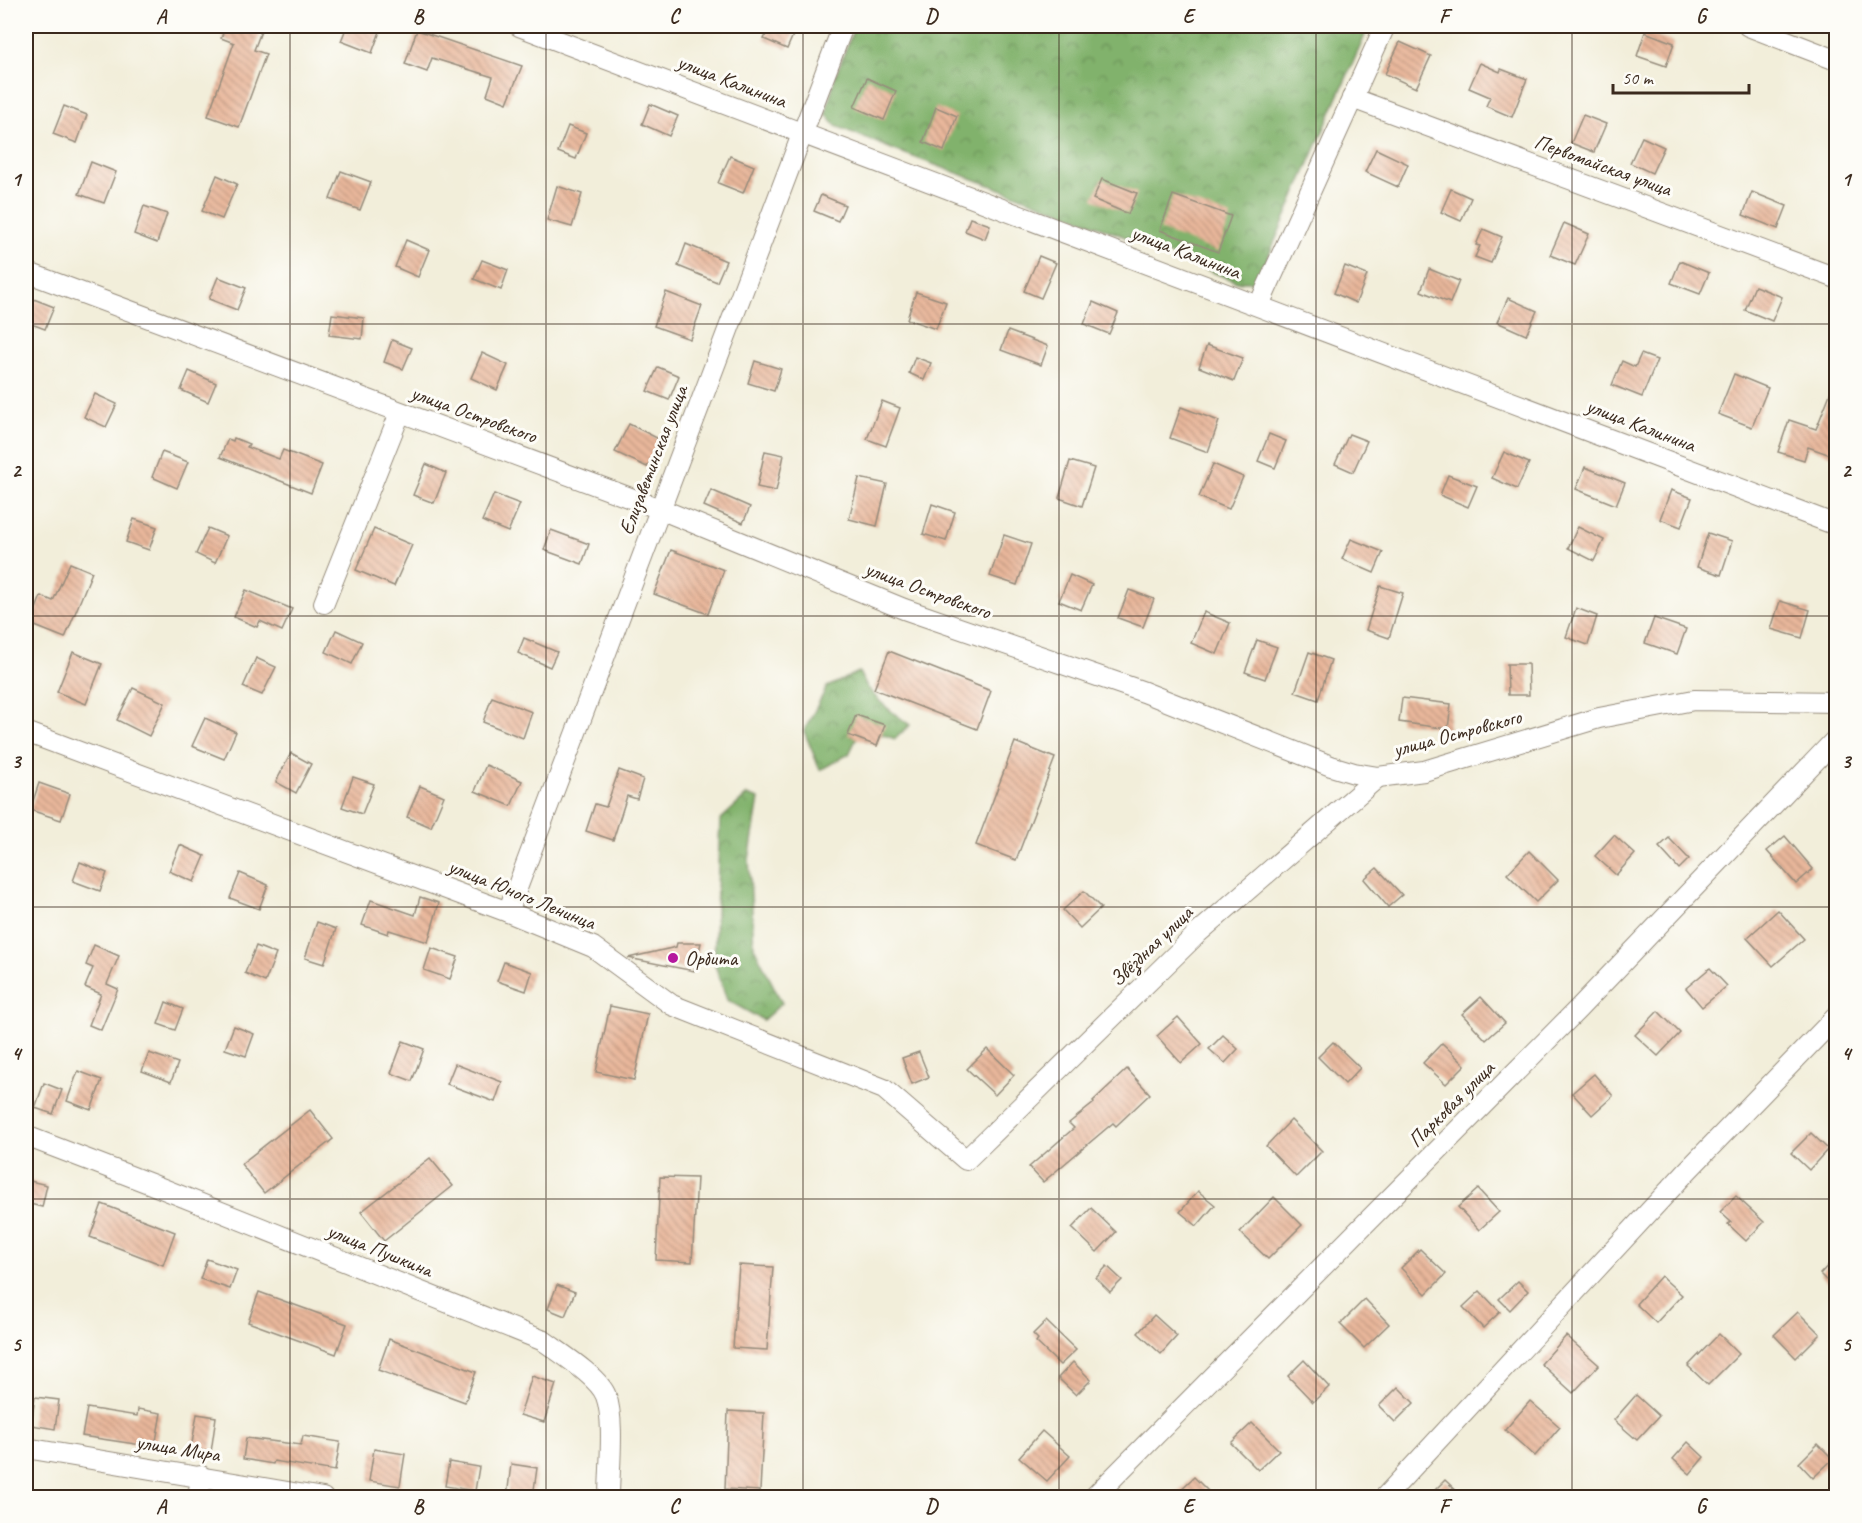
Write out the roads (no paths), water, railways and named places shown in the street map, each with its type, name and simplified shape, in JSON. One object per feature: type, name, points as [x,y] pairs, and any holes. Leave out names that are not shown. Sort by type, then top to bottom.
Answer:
[{"type":"street","name":"улица Калинина","points":[[519,26],[1836,525]]},
{"type":"street","name":"Елизаветинская улица","points":[[508,912],[843,26]]},
{"type":"street","points":[[1259,305],[1385,26]]},
{"type":"street","points":[[1748,26],[1836,60]]},
{"type":"street","name":"Первомайская улица","points":[[1352,98],[1836,278]]},
{"type":"street","name":"улица Островского","points":[[26,272],[660,509],[904,609],[1143,692],[1331,766],[1378,777],[1424,771],[1599,718],[1694,700],[1836,702]]},
{"type":"street","points":[[324,603],[400,413]]},
{"type":"street","name":"улица Юного Ленинца","points":[[26,732],[508,912],[593,947],[672,1005],[884,1089],[966,1160]]},
{"type":"street","name":"Парковая улица","points":[[1094,1497],[1578,1009],[1836,739]]},
{"type":"street","name":"Звёздная улица","points":[[966,1160],[1198,933],[1378,777]]},
{"type":"street","points":[[1384,1497],[1686,1172],[1836,1017]]},
{"type":"street","name":"улица Пушкина","points":[[26,1136],[544,1341],[585,1371],[606,1394],[611,1426],[609,1497]]},
{"type":"street","name":"улица Мира","points":[[26,1448],[323,1497]]},
{"type":"street","points":[[198,1497],[201,1476]]},
{"type":"place","name":"Орбита","points":[[673,958]]}]
